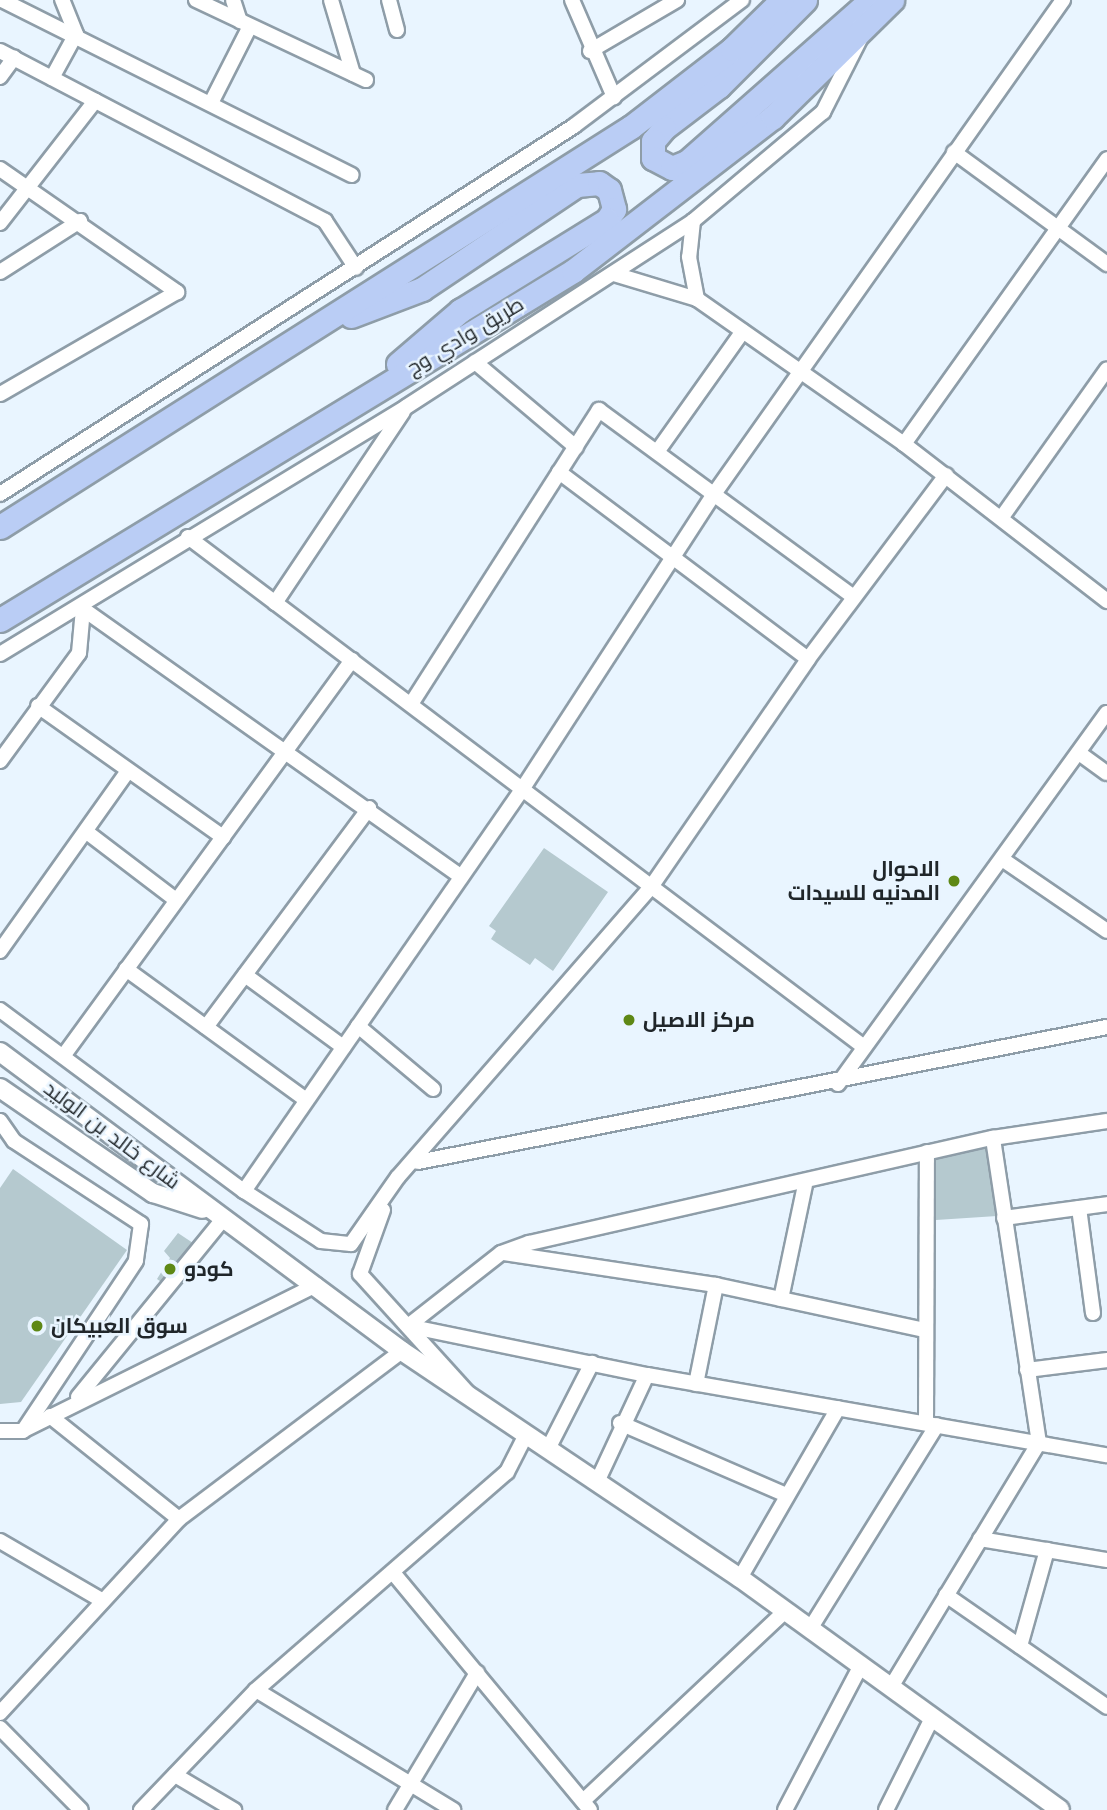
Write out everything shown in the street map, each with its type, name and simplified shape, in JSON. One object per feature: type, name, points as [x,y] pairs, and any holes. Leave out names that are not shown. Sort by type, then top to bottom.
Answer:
[{"type":"main road","points":[[0,527],[631,127],[732,49],[782,0]]},
{"type":"main road","points":[[805,0],[719,86],[664,128],[653,141],[653,158],[672,168],[687,162],[871,0]]},
{"type":"main road","name":"طريق وادي وج","points":[[0,620],[573,271],[704,174],[863,34],[891,0]]},
{"type":"main road","points":[[301,336],[422,289],[577,185],[599,183],[609,190],[614,209],[607,220],[461,310],[348,407]]},
{"type":"street","points":[[2,0],[76,34],[352,175]]},
{"type":"street","points":[[62,0],[76,34]]},
{"type":"street","points":[[196,0],[360,77],[331,0]]},
{"type":"street","points":[[233,0],[245,23]]},
{"type":"street","points":[[389,0],[397,30]]},
{"type":"street","points":[[572,0],[590,51],[614,97]]},
{"type":"street","points":[[590,51],[677,0]]},
{"type":"street","points":[[0,494],[356,268],[614,97],[742,0]]},
{"type":"street","points":[[244,1191],[523,788],[714,494],[1063,0]]},
{"type":"street","points":[[211,103],[245,23]]},
{"type":"street","points":[[52,78],[76,34]]},
{"type":"street","points":[[0,654],[83,609],[188,537],[406,407],[693,221],[823,112],[863,34]]},
{"type":"street","points":[[0,51],[325,222],[356,268]]},
{"type":"street","points":[[0,77],[14,58]]},
{"type":"street","points":[[0,223],[94,100]]},
{"type":"street","points":[[954,152],[1107,264]]},
{"type":"street","points":[[904,444],[1107,159]]},
{"type":"street","points":[[0,169],[80,222],[177,292],[0,394]]},
{"type":"street","points":[[693,221],[689,257],[696,299]]},
{"type":"street","points":[[0,272],[80,222]]},
{"type":"street","points":[[614,274],[696,299],[802,370],[1105,595]]},
{"type":"street","points":[[657,452],[743,331]]},
{"type":"street","points":[[475,362],[576,447]]},
{"type":"street","points":[[1002,517],[1107,369]]},
{"type":"street","points":[[275,603],[406,407]]},
{"type":"street","points":[[411,704],[599,410],[854,597]]},
{"type":"street","points":[[559,472],[808,659]]},
{"type":"street","points":[[0,1010],[244,1191],[321,1241],[351,1244],[398,1177],[418,1162],[651,887],[808,659],[946,475]]},
{"type":"street","points":[[188,537],[864,1047]]},
{"type":"street","points":[[0,761],[79,653],[83,609]]},
{"type":"street","points":[[83,609],[285,754],[369,808],[461,877]]},
{"type":"street","points":[[64,1055],[352,660]]},
{"type":"street","points":[[38,706],[127,772],[223,837]]},
{"type":"street","points":[[838,1084],[1107,713]]},
{"type":"street","points":[[1079,753],[1107,774]]},
{"type":"street","points":[[0,951],[88,832],[127,772]]},
{"type":"street","points":[[206,1027],[369,808]]},
{"type":"street","points":[[88,832],[176,900]]},
{"type":"street","points":[[1002,859],[1107,931]]},
{"type":"street","points":[[126,969],[306,1100]]},
{"type":"street","points":[[245,975],[343,1047]]},
{"type":"street","points":[[358,1026],[433,1089]]},
{"type":"street","points":[[418,1162],[554,1131],[838,1084],[1107,1027]]},
{"type":"street","name":"شارع خالد بن الوليد","points":[[0,1052],[402,1351],[525,1437],[548,1449],[740,1578],[1060,1810]]},
{"type":"street","points":[[1,1090],[153,1194],[220,1216],[74,1402]]},
{"type":"street","points":[[408,1326],[501,1252],[805,1185],[927,1152],[993,1138],[1107,1121]]},
{"type":"street","points":[[1,1126],[14,1141],[141,1224],[136,1261],[23,1431]]},
{"type":"street","points":[[891,1687],[1039,1443],[993,1138]]},
{"type":"street","points":[[810,1629],[931,1424],[925,1330],[927,1152]]},
{"type":"street","points":[[398,1177],[359,1274],[474,1401]]},
{"type":"street","points":[[780,1299],[805,1185]]},
{"type":"street","points":[[1004,1218],[1107,1204]]},
{"type":"street","points":[[1079,1208],[1093,1313]]},
{"type":"street","points":[[501,1252],[716,1286],[925,1330]]},
{"type":"street","points":[[0,1432],[23,1431],[74,1402],[316,1285]]},
{"type":"street","points":[[696,1384],[716,1286]]},
{"type":"street","points":[[408,1326],[647,1376],[1107,1455]]},
{"type":"street","points":[[0,1713],[179,1519],[402,1351]]},
{"type":"street","points":[[1027,1370],[1107,1360]]},
{"type":"street","points":[[548,1449],[592,1363]]},
{"type":"street","points":[[597,1482],[620,1423],[647,1376]]},
{"type":"street","points":[[740,1578],[785,1494],[838,1408]]},
{"type":"street","points":[[50,1416],[179,1519]]},
{"type":"street","points":[[620,1423],[785,1494]]},
{"type":"street","points":[[141,1810],[256,1690],[395,1575],[507,1472],[525,1437]]},
{"type":"street","points":[[980,1539],[1107,1560]]},
{"type":"street","points":[[0,1541],[103,1601]]},
{"type":"street","points":[[1020,1646],[1047,1550]]},
{"type":"street","points":[[395,1575],[586,1806],[785,1611]]},
{"type":"street","points":[[946,1595],[1107,1707]]},
{"type":"street","points":[[785,1810],[861,1665]]},
{"type":"street","points":[[395,1810],[477,1673]]},
{"type":"street","points":[[256,1690],[453,1810]]},
{"type":"street","points":[[886,1810],[932,1718]]},
{"type":"street","points":[[0,1728],[80,1810]]},
{"type":"street","points":[[175,1775],[234,1810]]},
{"type":"building","points":[[544,848],[608,892],[553,971],[535,958],[530,965],[491,939],[496,931],[489,926]]},
{"type":"building","points":[[990,1142],[997,1216],[936,1220],[935,1156]]},
{"type":"building","name":"سوق العبيكان","points":[[13,1169],[127,1250],[21,1402],[0,1404],[0,1188]]},
{"type":"building","name":"كودو","points":[[178,1233],[196,1245],[164,1284],[157,1279],[170,1258],[164,1251]]},
{"type":"place","name":"الاحوال المدنيه للسيدات","points":[[954,881]]},
{"type":"place","name":"مركز الاصيل","points":[[629,1020]]},
{"type":"place","name":"كودو","points":[[170,1269]]},
{"type":"place","name":"سوق العبيكان","points":[[37,1326]]}]
